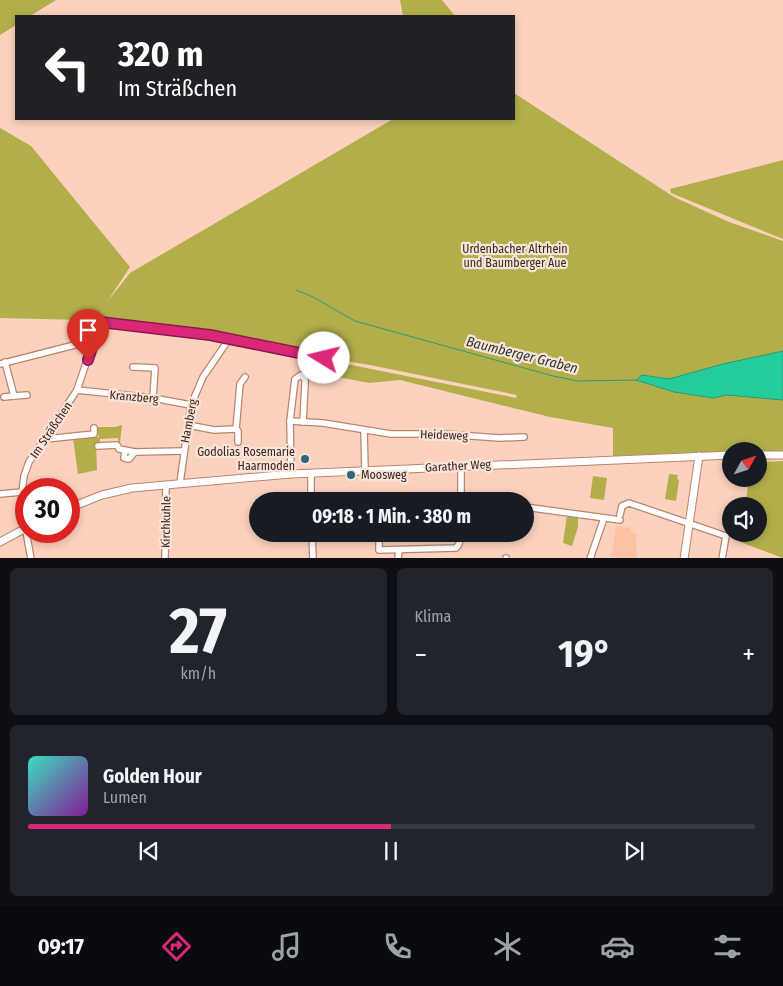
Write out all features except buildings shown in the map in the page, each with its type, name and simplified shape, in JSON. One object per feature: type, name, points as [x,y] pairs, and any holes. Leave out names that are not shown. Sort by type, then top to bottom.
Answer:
[{"type":"street","name":"Im Sträßchen","points":[[24,478],[29,462],[77,390],[100,322],[229,339],[324,358]]},
{"type":"street","name":"Hamberg","points":[[180,483],[191,404],[203,376],[229,339]]},
{"type":"street","points":[[14,396],[3,363],[94,340]]},
{"type":"street","points":[[80,343],[90,353]]},
{"type":"street","points":[[133,367],[156,368],[153,398]]},
{"type":"street","points":[[290,474],[290,421],[295,379],[301,375],[305,379],[303,422]]},
{"type":"street","points":[[238,442],[238,431],[236,429],[240,384],[245,377]]},
{"type":"street","name":"Kranzberg","points":[[77,390],[191,404]]},
{"type":"street","points":[[4,398],[27,395]]},
{"type":"street","name":"Heideweg","points":[[290,421],[364,431],[490,438],[524,437]]},
{"type":"street","points":[[188,425],[214,430],[236,429]]},
{"type":"street","points":[[46,439],[94,434],[94,428]]},
{"type":"street","points":[[364,431],[365,471]]},
{"type":"street","points":[[98,446],[117,444],[119,449],[135,452],[183,451]]},
{"type":"street","points":[[768,455],[783,455]]},
{"type":"street","points":[[684,558],[699,456]]},
{"type":"street","name":"Garather Weg","points":[[80,504],[122,490],[290,474],[722,456]]},
{"type":"street","points":[[461,466],[461,492]]},
{"type":"street","points":[[311,474],[311,492]]},
{"type":"street","name":"Kirchkuhle","points":[[166,485],[166,558]]},
{"type":"street","points":[[0,494],[15,493]]},
{"type":"street","points":[[534,507],[604,518],[620,517],[622,506],[629,503],[726,536],[722,558]]},
{"type":"street","points":[[590,558],[604,518]]},
{"type":"street","points":[[0,542],[15,535]]},
{"type":"street","points":[[312,542],[313,558]]},
{"type":"street","points":[[379,542],[379,550],[456,548],[459,542]]},
{"type":"street","name":"Im Sträßchen","points":[[28,543],[31,558]]},
{"type":"street","points":[[398,558],[400,550]]},
{"type":"shaded area","points":[[783,351],[783,400],[727,395],[713,398],[674,392],[636,380],[642,375],[669,379],[723,364]]},
{"type":"shaded area","points":[[616,526],[631,528],[631,532],[636,534],[637,558],[609,557],[612,554]]},
{"type":"green space","points":[[0,0],[56,0],[32,15],[15,15],[15,26],[0,35]]},
{"type":"green space","points":[[400,0],[442,0],[454,15],[403,15]]},
{"type":"green space","name":"Urdenbacher Altrhein und Baumberger Aue","points":[[515,94],[674,197],[729,222],[783,241],[783,452],[768,452],[768,442],[722,442],[722,452],[613,456],[613,428],[550,417],[400,380],[369,383],[328,375],[324,372],[326,360],[516,398],[517,395],[370,365],[100,320],[104,307],[97,325],[81,320],[0,318],[0,128],[31,146],[130,267],[107,302],[130,273],[391,120],[515,120]]},
{"type":"green space","points":[[783,160],[783,239],[671,193],[670,189]]},
{"type":"green space","points":[[122,425],[120,442],[118,442],[118,438],[100,439],[100,442],[96,443],[97,470],[78,474],[73,438],[99,437],[96,427]]},
{"type":"green space","points":[[783,461],[783,558],[740,542],[767,542],[767,497],[746,497],[748,488],[768,488],[768,462]]},
{"type":"green space","points":[[669,474],[678,475],[676,501],[665,499]]},
{"type":"green space","points":[[593,476],[607,478],[604,500],[590,498]]},
{"type":"green space","points":[[567,515],[578,516],[578,527],[572,546],[563,543]]},
{"type":"waterway","name":"Baumberger Graben","points":[[296,290],[313,297],[355,321],[553,376],[578,381],[637,380]]},
{"type":"place","name":"Godolias Rosemarie Haarmoden","points":[[305,459]]},
{"type":"place","name":"Moosweg","points":[[351,475]]},
{"type":"route","points":[[88,360],[100,322],[210,335],[264,348],[324,358]]}]
